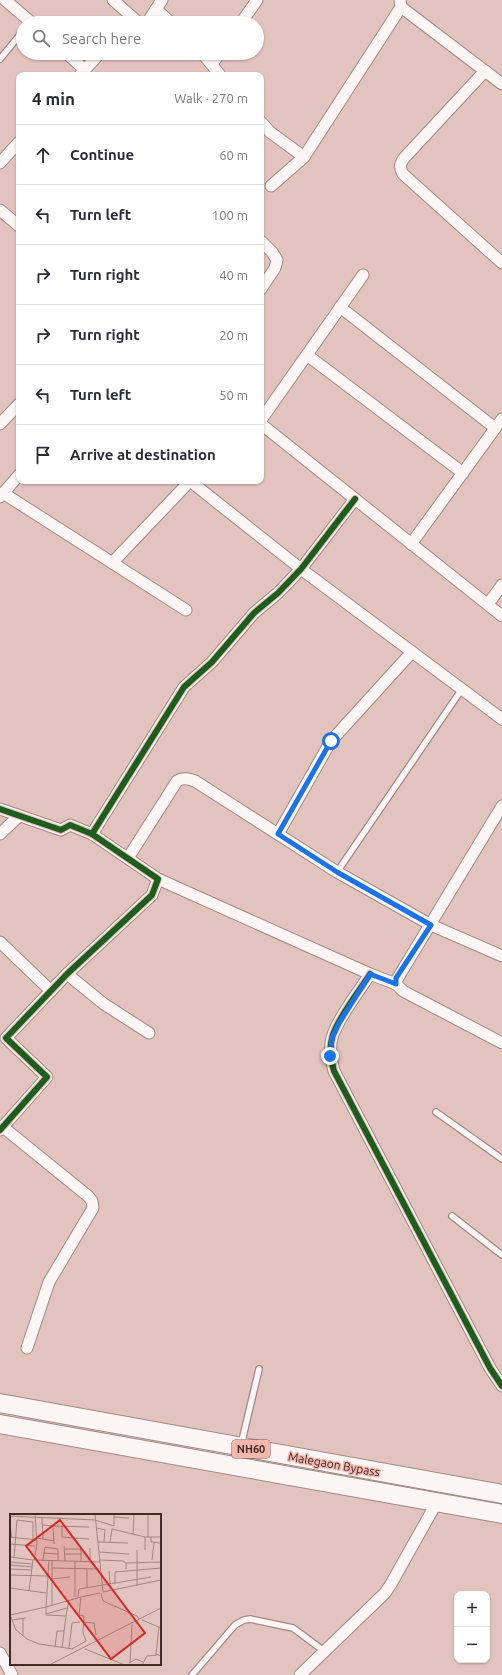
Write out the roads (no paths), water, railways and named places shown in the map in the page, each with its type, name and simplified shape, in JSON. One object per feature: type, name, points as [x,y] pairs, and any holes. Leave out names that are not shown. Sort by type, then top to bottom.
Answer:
[{"type":"highway","name":"Malegaon Bypass","points":[[0,1403],[502,1494]]},
{"type":"highway","name":"Malegaon Bypass","points":[[0,1424],[502,1514]]},
{"type":"street","points":[[5,0],[23,16]]},
{"type":"street","points":[[113,0],[131,16]]},
{"type":"street","points":[[246,16],[257,0]]},
{"type":"street","points":[[271,186],[304,157],[400,3],[502,84]]},
{"type":"street","points":[[151,16],[159,4],[167,16]]},
{"type":"street","points":[[72,60],[82,72],[93,60]]},
{"type":"street","points":[[208,60],[218,72]]},
{"type":"street","points":[[212,64],[215,60]]},
{"type":"street","points":[[485,71],[405,157],[400,165],[400,169],[403,174],[502,263]]},
{"type":"street","points":[[264,125],[270,132],[304,157]]},
{"type":"street","points":[[0,163],[16,145]]},
{"type":"street","points":[[0,210],[16,223]]},
{"type":"street","points":[[264,244],[277,260],[275,268],[264,284]]},
{"type":"street","points":[[264,416],[363,275]]},
{"type":"street","points":[[340,307],[499,423],[411,544]]},
{"type":"street","points":[[307,355],[463,473]]},
{"type":"street","points":[[0,424],[16,407]]},
{"type":"street","points":[[264,426],[502,616]]},
{"type":"street","points":[[16,478],[1,495],[186,610]]},
{"type":"street","points":[[112,563],[187,484]]},
{"type":"street","points":[[194,484],[301,569],[502,719]]},
{"type":"street","points":[[92,834],[184,687],[212,662],[254,613],[278,593],[301,569],[355,499]]},
{"type":"street","points":[[488,604],[502,585]]},
{"type":"street","points":[[278,834],[331,741],[412,652]]},
{"type":"street","points":[[128,858],[177,781],[181,779],[196,781],[337,872],[431,925],[502,956]]},
{"type":"street","points":[[396,984],[396,978],[431,925],[502,806]]},
{"type":"street","points":[[0,809],[61,830],[70,825],[92,834],[158,879],[370,974],[396,984],[403,991],[502,1043]]},
{"type":"street","points":[[0,834],[19,816]]},
{"type":"street","points":[[27,1348],[49,1282],[93,1208],[92,1201],[88,1196],[2,1128],[47,1078],[6,1038],[67,974],[152,895],[158,879]]},
{"type":"street","points":[[0,942],[51,991]]},
{"type":"street","points":[[67,974],[111,1009],[149,1033]]},
{"type":"street","points":[[370,974],[339,1023],[332,1038],[330,1056],[334,1071],[490,1368],[502,1386]]},
{"type":"street","points":[[300,1675],[385,1593],[392,1584],[437,1502]]},
{"type":"street","points":[[0,1653],[12,1675]]},
{"type":"lane","points":[[0,59],[16,40]]},
{"type":"lane","points":[[337,872],[462,689]]},
{"type":"lane","points":[[436,1112],[502,1159]]},
{"type":"lane","points":[[452,1216],[502,1255]]},
{"type":"lane","points":[[241,1447],[259,1369]]},
{"type":"lane","points":[[192,1675],[235,1625],[244,1620],[250,1619],[293,1628],[324,1651]]}]
